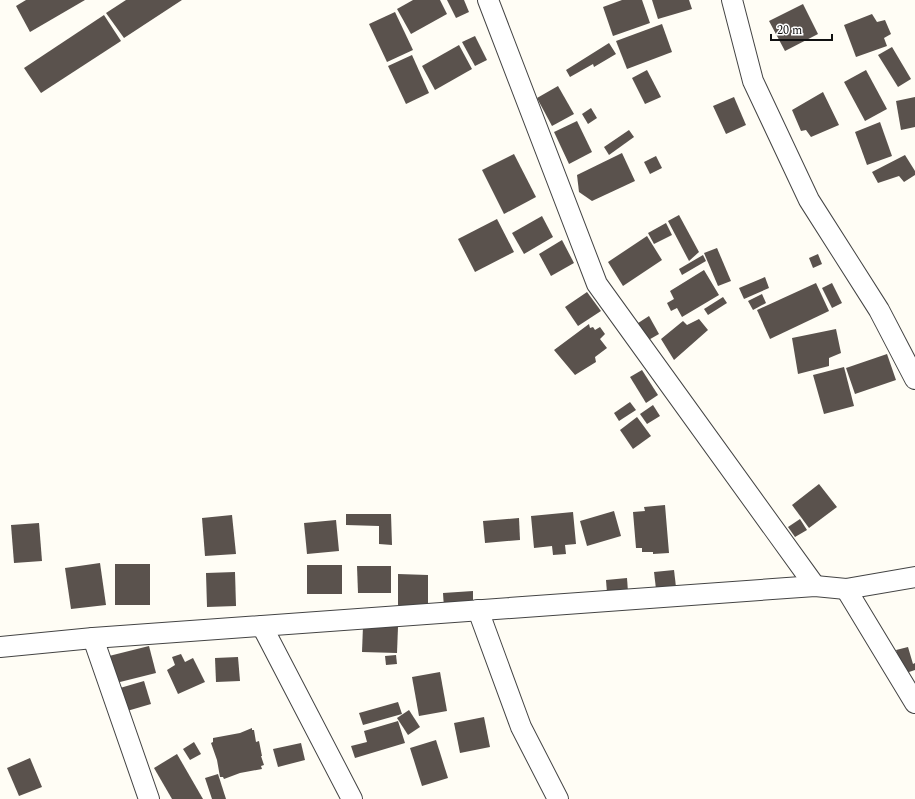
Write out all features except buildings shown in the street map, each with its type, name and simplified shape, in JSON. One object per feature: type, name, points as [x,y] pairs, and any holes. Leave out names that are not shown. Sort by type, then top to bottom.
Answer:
[{"type":"street","points":[[488,0],[597,284],[815,586]]},
{"type":"street","points":[[732,0],[753,81],[809,200],[879,310],[915,379]]},
{"type":"street","points":[[0,647],[93,638],[815,586],[846,589],[915,577]]},
{"type":"street","points":[[846,589],[915,703]]},
{"type":"street","points":[[478,610],[521,727],[558,799]]},
{"type":"street","points":[[262,626],[352,799]]},
{"type":"street","points":[[93,638],[149,799]]}]
